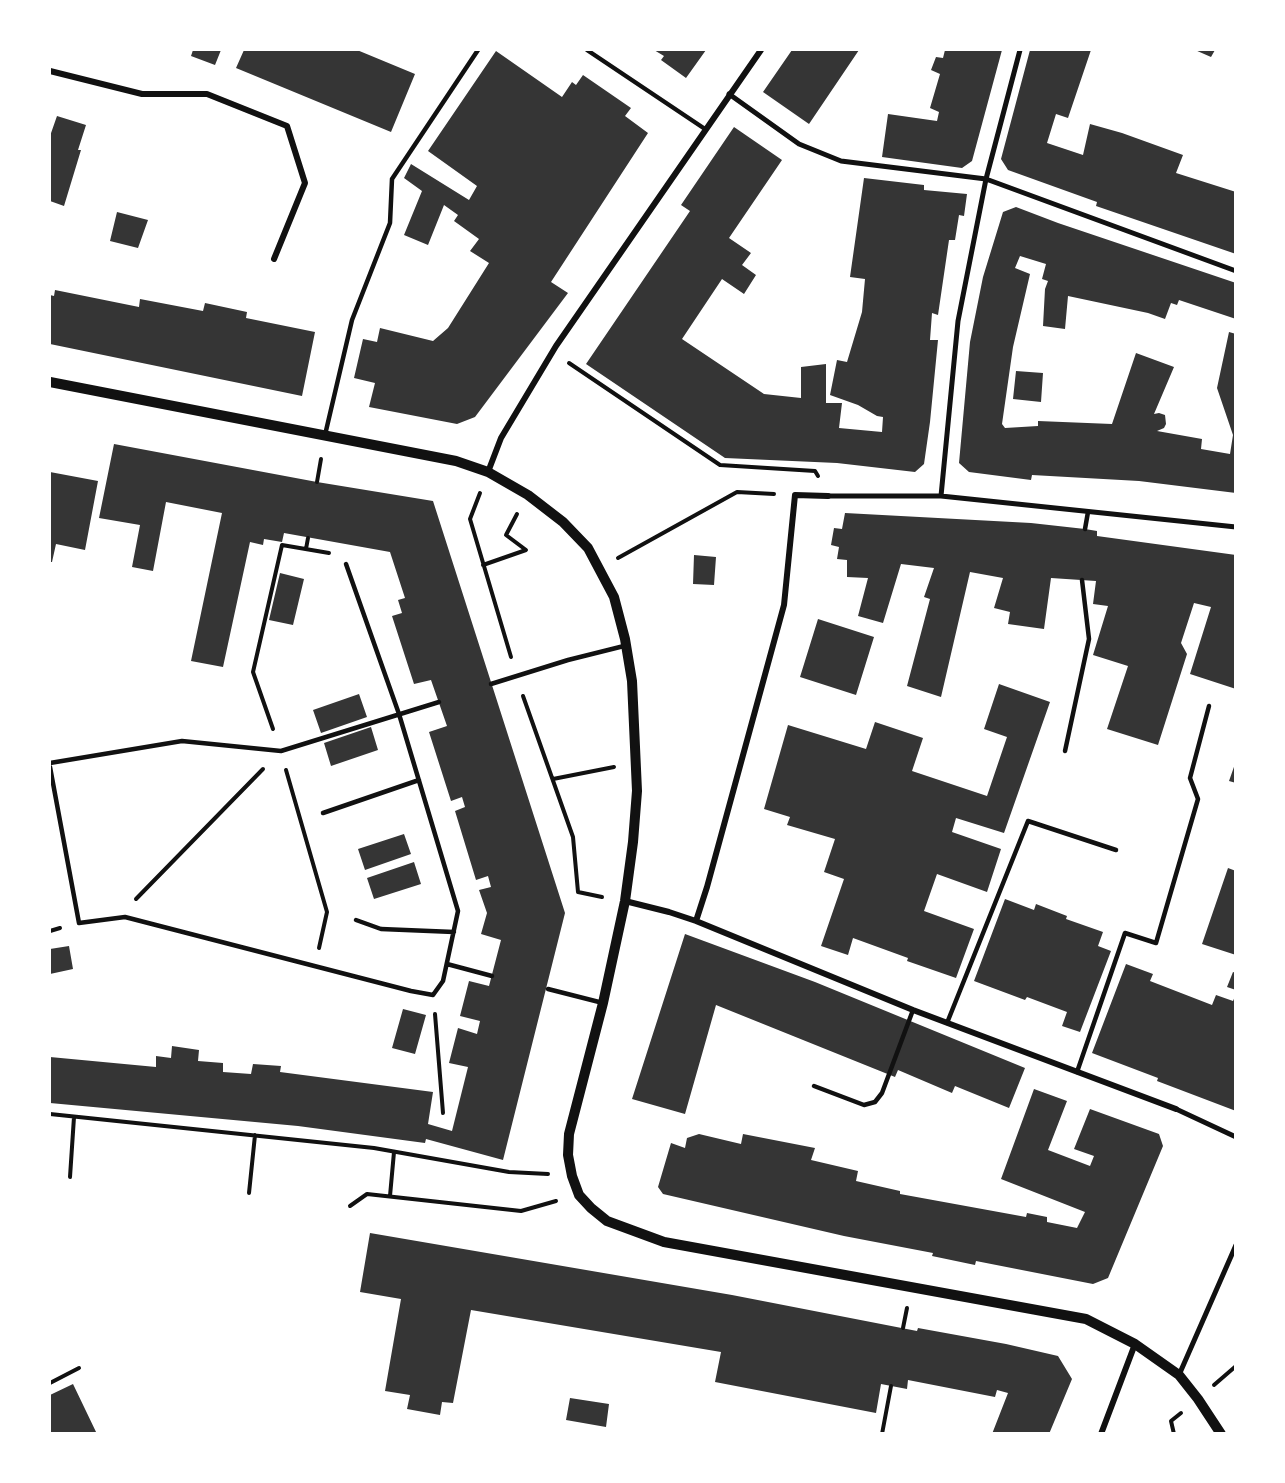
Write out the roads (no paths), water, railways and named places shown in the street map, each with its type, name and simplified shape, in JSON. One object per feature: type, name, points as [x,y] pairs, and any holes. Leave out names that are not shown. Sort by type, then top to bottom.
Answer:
[{"type":"street","points":[[488,472],[501,438],[556,346],[761,50]]},
{"type":"street","points":[[941,496],[958,321],[986,179],[1020,50]]},
{"type":"street","points":[[50,71],[142,94],[207,94],[287,126],[305,183],[274,259]]},
{"type":"street","points":[[729,94],[800,144],[841,161],[986,179],[1236,271]]},
{"type":"street","points":[[50,382],[439,457],[488,472],[528,495],[563,522],[588,548],[614,597],[626,645],[632,681],[637,791],[625,901],[603,1003],[569,1134],[568,1155],[579,1195],[607,1221],[664,1242],[1086,1319],[1134,1344],[1179,1376],[1198,1399],[1221,1434]]},
{"type":"street","points":[[696,921],[784,604],[795,495],[941,496],[1236,527]]},
{"type":"street","points":[[625,901],[696,921],[913,1010],[1176,1108],[1236,1137]]},
{"type":"street","points":[[1179,1376],[1236,1245]]},
{"type":"street","points":[[1101,1434],[1134,1344]]},
{"type":"lane","points":[[325,435],[352,320],[390,223],[392,179],[478,50]]},
{"type":"lane","points":[[587,50],[705,129]]},
{"type":"lane","points":[[1085,529],[1088,512]]},
{"type":"lane","points":[[346,564],[399,714],[458,911],[443,981],[433,995],[126,917],[78,923],[50,765],[182,741],[281,751],[399,714],[439,702]]},
{"type":"lane","points":[[1065,752],[1089,639],[1082,580]]},
{"type":"lane","points":[[491,684],[626,645]]},
{"type":"lane","points":[[1077,1072],[1125,933],[1156,943],[1198,799],[1190,778],[1209,706]]},
{"type":"lane","points":[[323,813],[419,780]]},
{"type":"lane","points":[[947,1023],[1028,821],[1116,850]]},
{"type":"lane","points":[[356,920],[381,929],[454,932]]},
{"type":"lane","points":[[447,964],[492,976]]},
{"type":"lane","points":[[548,989],[603,1003]]},
{"type":"lane","points":[[814,1086],[864,1105],[875,1102],[882,1093],[913,1010]]}]
